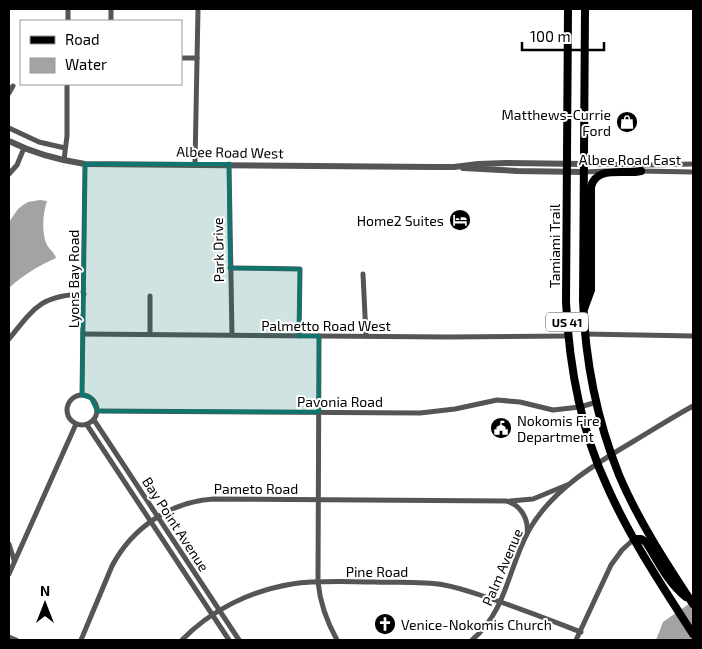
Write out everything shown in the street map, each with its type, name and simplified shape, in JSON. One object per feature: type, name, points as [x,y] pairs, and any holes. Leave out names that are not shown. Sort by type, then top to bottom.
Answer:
[{"type":"main road","name":"Tamiami Trail","points":[[568,9],[566,302],[568,336],[574,379],[580,407],[597,463],[612,497],[634,539],[693,634]]},
{"type":"main road","name":"Tamiami Trail","points":[[585,9],[584,334],[597,402],[620,476],[637,513],[692,602]]},
{"type":"main road","points":[[583,313],[590,290],[592,183],[596,176],[604,173],[632,173],[641,171]]},
{"type":"main road","points":[[634,539],[641,539],[646,542],[679,592],[692,602]]},
{"type":"street","points":[[196,164],[198,9]]},
{"type":"street","points":[[182,58],[197,58]]},
{"type":"street","points":[[64,160],[67,136],[67,85]]},
{"type":"street","points":[[9,93],[13,86]]},
{"type":"street","points":[[9,128],[39,142],[65,148]]},
{"type":"street","name":"Albee Road West","points":[[9,141],[24,148],[85,164],[454,167],[485,163],[567,168]]},
{"type":"street","points":[[9,174],[17,165],[24,148]]},
{"type":"street","name":"Lyons Bay Road","points":[[82,395],[85,164]]},
{"type":"street","name":"Park Drive","points":[[229,164],[232,335]]},
{"type":"street","name":"Albee Road East","points":[[567,168],[693,164]]},
{"type":"street","name":"Albee Road East","points":[[584,168],[693,172]]},
{"type":"street","points":[[230,268],[300,268],[299,336]]},
{"type":"street","points":[[363,274],[366,336]]},
{"type":"street","points":[[9,339],[32,311],[44,302],[59,296],[84,294]]},
{"type":"street","points":[[150,296],[150,334]]},
{"type":"street","name":"Palmetto Road West","points":[[83,334],[568,336]]},
{"type":"street","points":[[584,334],[693,336]]},
{"type":"street","points":[[320,336],[318,582],[326,618],[337,640]]},
{"type":"street","points":[[82,395],[92,398],[98,411],[94,420],[87,425],[79,425],[69,418],[67,409],[73,397],[82,395]]},
{"type":"street","name":"Pavonia Road","points":[[98,411],[431,412],[456,409],[497,400],[520,402],[552,410],[580,407],[597,402]]},
{"type":"street","name":"Palm Avenue","points":[[472,640],[488,624],[501,602],[528,533],[548,505],[569,484],[597,463],[693,406]]},
{"type":"street","name":"Bay Point Avenue","points":[[94,420],[239,640]]},
{"type":"street","points":[[9,574],[76,424]]},
{"type":"street","name":"Bay Point Avenue","points":[[87,425],[229,640]]},
{"type":"street","name":"Pameto Road","points":[[81,640],[109,573],[119,554],[133,535],[158,516],[182,505],[204,500],[519,501],[533,499],[569,484]]},
{"type":"street","points":[[506,501],[513,502],[519,508],[526,520],[528,533]]},
{"type":"street","points":[[576,640],[610,565],[634,539]]},
{"type":"street","points":[[9,544],[14,561]]},
{"type":"street","name":"Pine Road","points":[[182,640],[212,615],[236,601],[266,590],[293,584],[318,582],[444,585],[501,602],[580,632]]},
{"type":"street","points":[[9,637],[16,640]]},
{"type":"highlighted area","points":[[85,164],[229,164],[230,268],[300,269],[299,336],[319,336],[319,412],[97,411],[91,398],[82,395]]},
{"type":"water","points":[[40,200],[47,201],[44,211],[43,229],[47,245],[56,258],[31,271],[9,288],[9,222],[23,205]]},
{"type":"water","points":[[693,601],[693,640],[656,640],[663,622]]},
{"type":"place","name":"Matthews-Currie Ford","points":[[627,122]]},
{"type":"place","name":"Home2 Suites","points":[[460,220]]},
{"type":"place","name":"Nokomis Fire Department","points":[[501,428]]},
{"type":"place","name":"Venice-Nokomis Church","points":[[385,624]]}]
